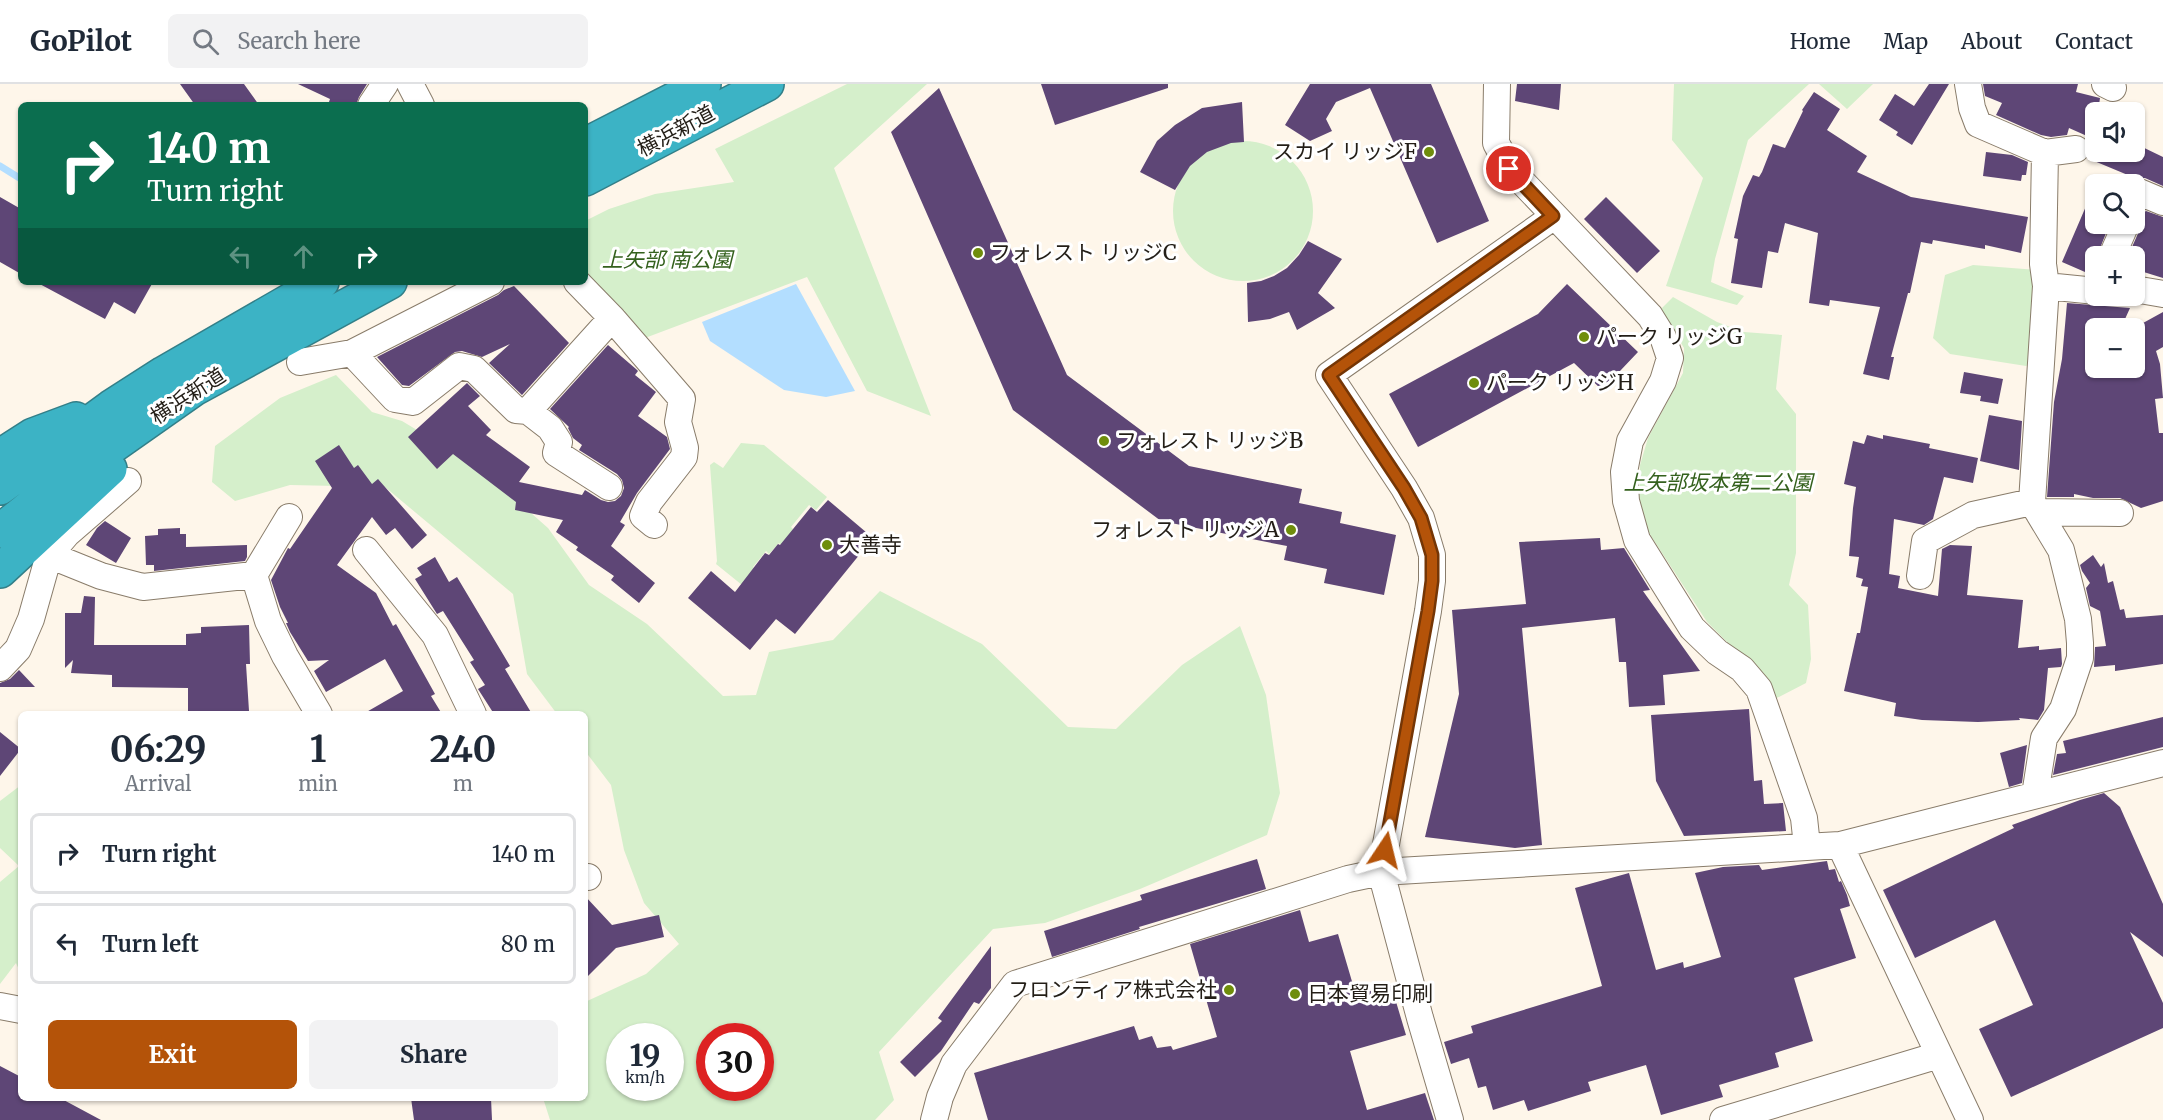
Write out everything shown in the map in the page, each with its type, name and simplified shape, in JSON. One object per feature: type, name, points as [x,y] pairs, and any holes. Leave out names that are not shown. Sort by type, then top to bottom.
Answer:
[{"type":"highway","name":"横浜新道","points":[[588,143],[704,84]]},
{"type":"highway","name":"横浜新道","points":[[588,177],[767,84]]},
{"type":"highway","name":"横浜新道","points":[[0,488],[111,407],[164,373],[317,285]]},
{"type":"highway","name":"横浜新道","points":[[0,531],[56,486],[194,389],[385,285]]},
{"type":"highway","points":[[0,572],[194,389]]},
{"type":"highway","points":[[0,456],[33,435],[111,407]]},
{"type":"street","points":[[372,102],[385,84]]},
{"type":"street","points":[[410,84],[419,102]]},
{"type":"street","points":[[1497,84],[1496,143],[1509,169],[1553,216],[1654,312],[1670,358],[1663,381],[1630,441],[1624,472],[1626,501],[1637,540],[1692,628],[1717,652],[1742,669],[1759,689],[1804,818],[1807,846]]},
{"type":"street","points":[[1968,84],[1972,108],[1978,124],[2045,153],[2076,149]]},
{"type":"street","points":[[2036,795],[2044,738],[2062,709],[2079,658],[2080,643],[2078,619],[2061,550],[2035,507],[2046,286],[2043,264],[2045,153]]},
{"type":"street","points":[[2145,194],[2163,202]]},
{"type":"street","points":[[1450,1120],[1381,872],[1428,611],[1432,581],[1432,555],[1421,518],[1404,488],[1329,375],[1553,216]]},
{"type":"street","points":[[300,362],[352,353],[485,285]]},
{"type":"street","points":[[580,285],[612,318],[682,399],[678,422],[685,448],[684,456],[648,502],[643,516],[654,525]]},
{"type":"street","points":[[2046,286],[2085,290]]},
{"type":"street","points":[[2145,290],[2163,294]]},
{"type":"street","points":[[528,411],[612,318]]},
{"type":"street","points":[[352,353],[395,399],[413,402],[459,366],[474,369],[516,410],[528,411],[550,428],[559,442],[556,453],[609,487]]},
{"type":"street","points":[[0,668],[18,649],[31,619],[49,555],[66,534],[128,481]]},
{"type":"street","points":[[1920,576],[1925,541],[1972,515],[2035,507],[2120,513]]},
{"type":"street","points":[[289,517],[254,575],[268,621],[285,656],[317,711]]},
{"type":"street","points":[[366,550],[435,635],[472,711]]},
{"type":"street","points":[[49,555],[101,576],[143,587],[254,575]]},
{"type":"street","points":[[934,1120],[940,1097],[954,1064],[1015,984],[1348,879],[1381,872],[1840,845],[2163,763]]},
{"type":"street","points":[[1840,845],[1970,1120]]},
{"type":"street","points":[[0,1006],[18,1009]]},
{"type":"street","points":[[1723,1120],[1939,1055]]},
{"type":"green space","name":"上矢部 南公園","points":[[847,84],[927,84],[834,168],[931,416],[867,391],[807,277],[645,338],[588,278],[588,220],[609,209],[655,194],[734,182],[715,149]]},
{"type":"green space","points":[[1674,84],[1809,84],[1748,140],[1715,259],[1711,282],[1744,296],[1737,305],[1666,286],[1703,178],[1672,140]]},
{"type":"green space","points":[[1819,84],[1873,84],[1847,109]]},
{"type":"green space","points":[[1243,141],[1270,146],[1293,161],[1308,184],[1313,211],[1308,238],[1293,261],[1270,276],[1243,281],[1216,276],[1193,261],[1178,238],[1173,211],[1178,184],[1193,161],[1216,146]]},
{"type":"green space","points":[[1973,265],[2036,270],[2033,363],[2026,366],[1950,354],[1933,338],[1945,275]]},
{"type":"green space","name":"上矢部坂本第二公園","points":[[1673,297],[1717,322],[1744,332],[1782,335],[1776,389],[1796,414],[1796,553],[1789,585],[1808,605],[1811,659],[1806,683],[1771,701],[1770,688],[1759,668],[1707,622],[1649,533],[1639,501],[1640,465],[1648,438],[1683,373],[1684,348],[1661,309]]},
{"type":"green space","points":[[336,375],[372,412],[402,421],[480,468],[548,528],[589,585],[647,624],[723,696],[756,695],[769,652],[833,640],[880,591],[982,644],[1068,727],[1116,729],[1182,665],[1240,626],[1266,695],[1280,793],[1267,835],[1140,889],[1045,923],[993,929],[879,1052],[894,1100],[875,1120],[550,1120],[544,1101],[588,1101],[588,1001],[646,974],[679,944],[644,903],[624,850],[611,785],[588,755],[588,711],[555,711],[527,674],[513,594],[385,487],[290,485],[235,501],[212,482],[215,446],[280,398]]},
{"type":"green space","points":[[741,443],[764,445],[827,497],[816,510],[809,505],[791,527],[796,532],[784,547],[779,543],[769,554],[766,551],[742,585],[716,564],[710,465],[714,462],[723,468]]},
{"type":"green space","points":[[18,787],[18,865],[0,848],[0,801]]},
{"type":"green space","points":[[18,867],[18,967],[16,963],[0,984],[0,882]]},
{"type":"water","points":[[796,284],[855,391],[826,397],[784,390],[710,341],[702,322]]},
{"type":"building","points":[[180,84],[244,84],[257,102],[193,102]]},
{"type":"building","points":[[298,84],[367,84],[357,102],[329,102],[330,99]]},
{"type":"building","points":[[1041,84],[1168,84],[1168,88],[1055,125]]},
{"type":"building","name":"スカイ リッジF","points":[[1310,84],[1431,84],[1489,221],[1437,243],[1370,88],[1336,102],[1326,119],[1332,131],[1310,141],[1285,125]]},
{"type":"building","points":[[1517,84],[1561,84],[1559,110],[1515,101]]},
{"type":"building","points":[[1929,84],[1949,84],[1912,145],[1896,135],[1898,132],[1879,120],[1895,94],[1914,106]]},
{"type":"building","points":[[1983,84],[2078,84],[2076,92],[2100,98],[2099,102],[2085,102],[2085,135],[2069,128],[2067,135],[2051,137],[2041,135],[1996,115],[2002,103],[1985,96]]},
{"type":"building","points":[[939,88],[1067,375],[1189,466],[1302,489],[1299,503],[1342,512],[1340,523],[1396,535],[1384,595],[1324,583],[1327,569],[1284,560],[1287,546],[1161,521],[1013,410],[891,132]]},
{"type":"building","points":[[1814,92],[1840,109],[1827,130],[1867,156],[1857,172],[1911,197],[2028,217],[2021,253],[1985,245],[1985,249],[1933,240],[1932,244],[1921,242],[1910,293],[1908,293],[1891,357],[1894,357],[1889,380],[1863,374],[1880,307],[1830,300],[1829,306],[1809,303],[1818,233],[1785,223],[1778,253],[1768,251],[1762,288],[1731,283],[1738,239],[1734,238],[1743,196],[1753,175],[1759,177],[1762,172],[1773,144],[1785,148],[1802,110]]},
{"type":"building","points":[[1242,102],[1244,142],[1231,143],[1207,152],[1190,166],[1175,190],[1140,172],[1157,141],[1175,125],[1202,108]]},
{"type":"building","points":[[2145,148],[2163,157],[2163,186],[2145,178],[2145,174],[2125,174],[2097,162],[2145,162]]},
{"type":"building","points":[[1986,152],[2012,155],[2028,162],[2026,175],[2022,175],[2021,181],[1983,176]]},
{"type":"building","points":[[0,197],[18,207],[18,272],[0,262]]},
{"type":"building","points":[[1606,197],[1660,251],[1637,273],[1584,219]]},
{"type":"building","points":[[2085,209],[2085,234],[2106,234],[2101,246],[2085,246],[2085,272],[2062,262]]},
{"type":"building","points":[[2145,212],[2163,217],[2163,278],[2145,272],[2145,246],[2132,246],[2138,234],[2145,234]]},
{"type":"building","points":[[1308,241],[1342,259],[1318,293],[1335,308],[1297,330],[1289,312],[1270,319],[1248,322],[1247,283],[1261,281],[1287,268]]},
{"type":"building","name":"パーク リッジH","points":[[1567,284],[1638,352],[1602,390],[1574,363],[1418,447],[1389,394],[1538,314]]},
{"type":"building","points":[[42,285],[151,285],[135,314],[114,302],[105,319]]},
{"type":"building","points":[[514,286],[569,343],[522,395],[489,363],[510,344],[482,357],[462,351],[455,352],[409,386],[402,385],[377,357],[504,290]]},
{"type":"building","points":[[2067,303],[2130,308],[2126,318],[2085,318],[2085,378],[2145,378],[2145,322],[2163,312],[2163,347],[2156,351],[2160,364],[2163,398],[2155,399],[2159,433],[2163,433],[2163,501],[2141,508],[2120,498],[2093,498],[2074,494],[2074,497],[2047,497],[2054,402],[2062,359]]},
{"type":"building","points":[[608,345],[638,371],[635,375],[656,392],[638,416],[667,437],[670,449],[637,493],[620,522],[625,525],[611,546],[655,583],[639,603],[611,580],[614,576],[576,550],[578,547],[556,532],[563,520],[515,510],[516,502],[453,454],[437,469],[408,437],[467,383],[480,396],[468,406],[491,430],[486,435],[530,467],[519,482],[582,495],[585,490],[601,500],[615,501],[621,496],[624,488],[622,480],[617,474],[579,450],[582,445],[573,438],[569,427],[550,409]]},
{"type":"building","points":[[1964,372],[2003,379],[1998,404],[1980,401],[1981,396],[1960,393]]},
{"type":"building","points":[[1989,415],[2022,421],[2019,470],[1980,461]]},
{"type":"building","points":[[1867,435],[1883,439],[1883,435],[1930,444],[1929,448],[1978,458],[1973,483],[1944,477],[1933,519],[1924,525],[1894,519],[1889,574],[1900,576],[1898,588],[1938,596],[1942,549],[1950,545],[1972,546],[1967,595],[2023,600],[2018,648],[2039,646],[2039,650],[2061,648],[2061,667],[2048,668],[2044,710],[2038,720],[2019,718],[2020,720],[1978,722],[1922,720],[1894,716],[1896,703],[1844,691],[1857,633],[1860,633],[1868,587],[1861,586],[1863,579],[1856,577],[1859,557],[1849,556],[1856,487],[1844,484],[1853,441],[1864,444]]},
{"type":"building","points":[[339,445],[354,468],[358,465],[372,484],[378,479],[427,535],[412,549],[395,528],[386,535],[372,517],[337,565],[376,593],[393,626],[396,624],[435,694],[431,696],[440,711],[368,711],[403,691],[385,659],[326,692],[314,671],[329,660],[308,661],[290,632],[271,580],[288,548],[290,549],[332,488],[315,461]]},
{"type":"building","points":[[828,500],[873,538],[795,634],[776,619],[750,650],[688,598],[711,571],[735,592],[765,553],[769,555],[778,544],[780,545],[811,507],[817,512]]},
{"type":"building","points":[[105,521],[131,538],[116,563],[86,545],[97,528]]},
{"type":"building","points":[[180,528],[180,534],[186,534],[186,547],[247,545],[247,557],[245,561],[154,571],[154,565],[146,565],[145,536],[158,535],[158,529]]},
{"type":"building","points":[[1600,538],[1601,550],[1624,548],[1650,590],[1643,591],[1700,671],[1663,675],[1665,705],[1629,707],[1626,662],[1619,662],[1615,618],[1522,628],[1542,845],[1515,848],[1425,837],[1459,694],[1452,610],[1526,604],[1519,542]]},
{"type":"building","points":[[2093,555],[2101,567],[2104,563],[2108,583],[2113,581],[2120,610],[2124,609],[2126,618],[2163,615],[2163,664],[2115,671],[2115,665],[2094,667],[2095,647],[2106,646],[2100,611],[2090,606],[2086,588],[2090,583],[2080,565]]},
{"type":"building","points":[[435,557],[449,582],[457,577],[510,666],[505,669],[530,711],[492,711],[478,689],[485,685],[470,662],[474,660],[443,611],[437,614],[415,579],[422,575],[417,568]]},
{"type":"building","points":[[84,596],[95,597],[94,645],[186,645],[186,634],[201,633],[201,627],[249,625],[250,664],[246,664],[249,711],[188,711],[188,688],[112,687],[112,675],[71,673],[73,660],[65,668],[65,613],[81,613]]},
{"type":"building","points":[[19,670],[35,687],[0,687],[0,683],[10,679]]},
{"type":"building","points":[[1749,709],[1754,781],[1762,780],[1764,804],[1783,803],[1786,831],[1684,836],[1656,781],[1651,715]]},
{"type":"building","points":[[2163,717],[2163,747],[2053,775],[2057,754],[2066,753],[2063,741]]},
{"type":"building","points":[[0,732],[18,747],[18,753],[0,776]]},
{"type":"building","points":[[2027,745],[2022,783],[2009,787],[2000,753]]},
{"type":"building","points":[[2104,793],[2120,807],[2163,904],[2163,957],[2130,932],[2163,1003],[2163,1028],[2011,1097],[1979,1029],[2033,1005],[1995,920],[1915,958],[1883,890],[2014,828],[2012,825]]},
{"type":"building","points":[[1257,859],[1266,889],[1139,927],[1140,929],[1052,957],[1044,931],[1142,900],[1140,895]]},
{"type":"building","points":[[1827,861],[1829,870],[1835,869],[1839,882],[1841,881],[1847,895],[1850,906],[1840,909],[1856,958],[1794,978],[1813,1041],[1775,1053],[1779,1067],[1719,1085],[1723,1097],[1661,1115],[1646,1065],[1588,1082],[1591,1091],[1528,1111],[1524,1100],[1493,1110],[1486,1086],[1478,1088],[1469,1058],[1451,1064],[1444,1042],[1473,1033],[1471,1026],[1602,986],[1575,888],[1629,873],[1656,970],[1683,962],[1684,968],[1721,957],[1695,873],[1723,867],[1759,865],[1762,870]]},
{"type":"building","points":[[588,899],[612,925],[659,915],[664,937],[616,948],[588,976]]},
{"type":"building","points":[[1300,910],[1309,942],[1338,934],[1356,995],[1391,985],[1406,1035],[1350,1051],[1367,1110],[1425,1093],[1434,1120],[988,1120],[974,1073],[1134,1026],[1139,1040],[1152,1036],[1157,1048],[1171,1046],[1173,1050],[1217,1037],[1190,944]]},
{"type":"building","points":[[991,946],[991,988],[979,1004],[974,1002],[941,1051],[915,1077],[900,1062],[942,1021],[938,1018]]},
{"type":"building","points":[[0,1066],[18,1075],[18,1101],[66,1101],[101,1120],[0,1120]]},
{"type":"building","points":[[411,1101],[491,1101],[492,1120],[414,1120]]},
{"type":"waterway","points":[[0,166],[18,177]]},
{"type":"place","name":"スカイ リッジF","points":[[1429,152]]},
{"type":"place","name":"フォレスト リッジC","points":[[978,253]]},
{"type":"place","name":"パーク リッジG","points":[[1584,337]]},
{"type":"place","name":"パーク リッジH","points":[[1474,383]]},
{"type":"place","name":"フォレスト リッジB","points":[[1104,441]]},
{"type":"place","name":"フォレスト リッジA","points":[[1291,530]]},
{"type":"place","name":"大善寺","points":[[827,545]]},
{"type":"place","name":"フロンティア株式会社","points":[[1229,990]]},
{"type":"place","name":"日本貿易印刷","points":[[1295,994]]},
{"type":"route","points":[[1385,850],[1428,611],[1432,581],[1432,555],[1421,518],[1404,488],[1329,375],[1553,216],[1509,169]]}]
